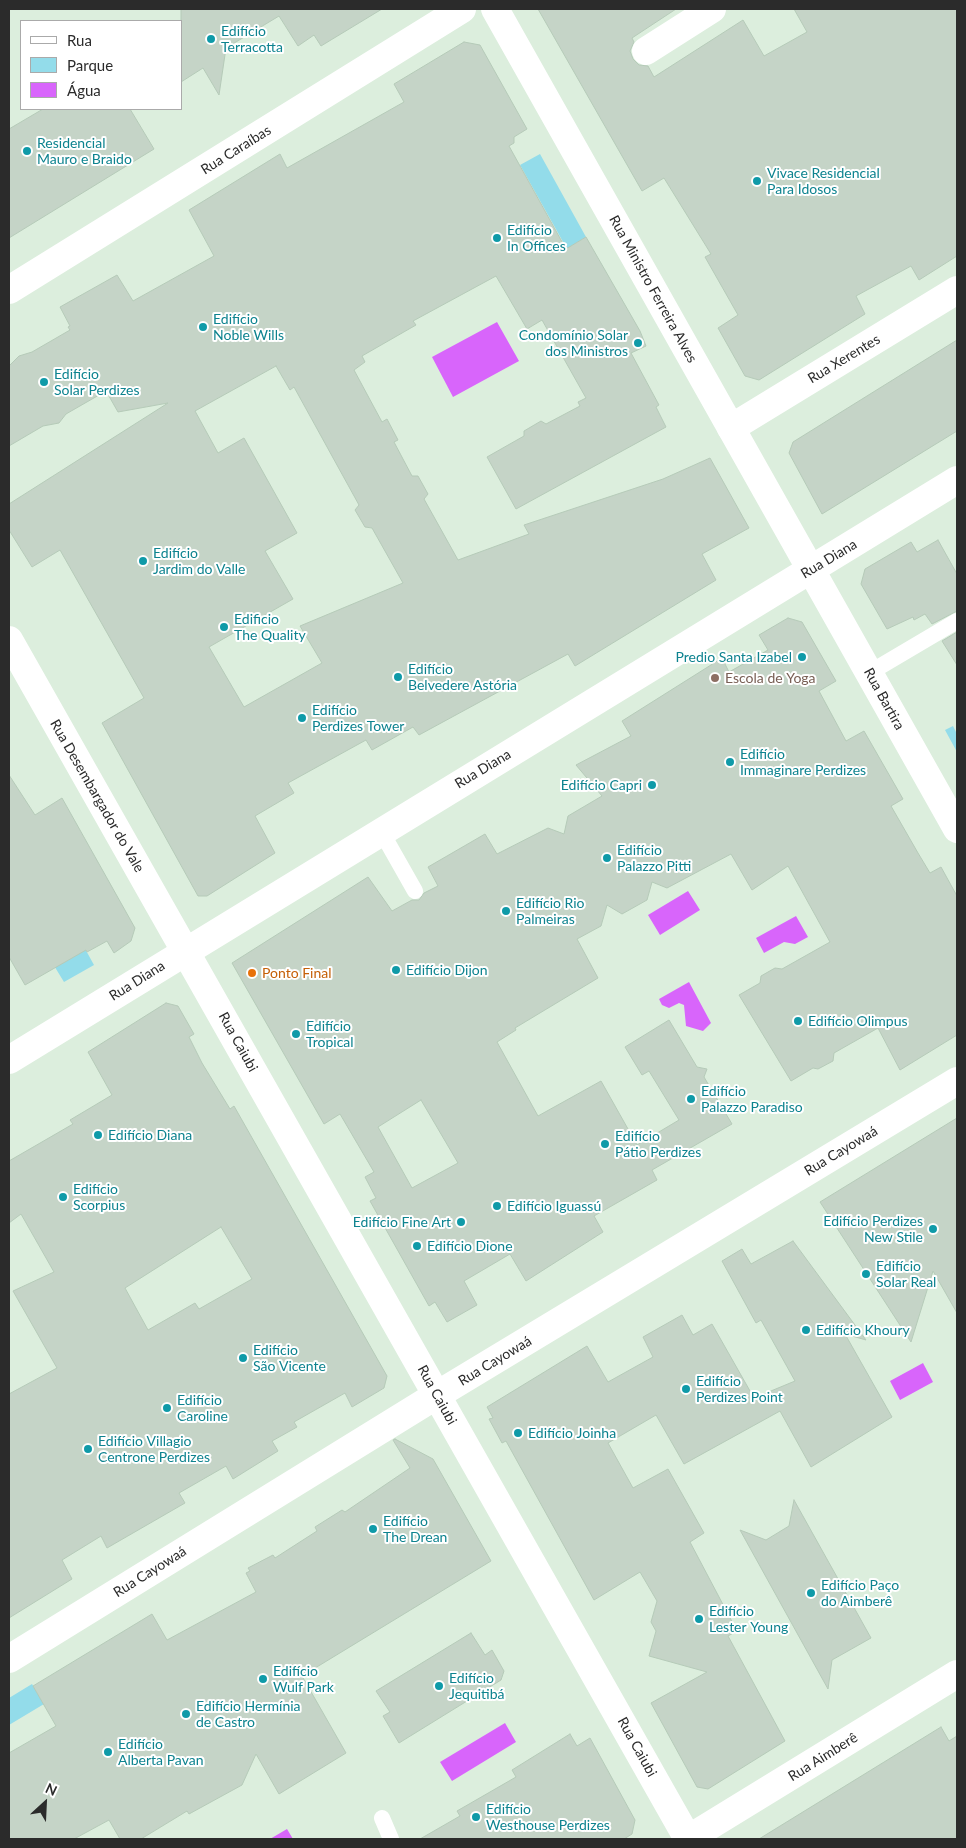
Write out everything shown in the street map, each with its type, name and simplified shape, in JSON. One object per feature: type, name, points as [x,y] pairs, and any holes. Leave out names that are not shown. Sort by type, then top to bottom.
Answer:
[{"type":"street","name":"Rua Caraíbas","points":[[9,290],[462,9]]},
{"type":"street","name":"Rua Ministro Ferreira Alves","points":[[495,9],[811,570]]},
{"type":"street","points":[[646,51],[684,16],[712,9]]},
{"type":"street","name":"Rua Xerentes","points":[[731,428],[957,290]]},
{"type":"street","name":"Rua Diana","points":[[9,1060],[957,480]]},
{"type":"street","name":"Rua Bartira","points":[[811,570],[957,829]]},
{"type":"street","name":"Rua Desembargador do Vale","points":[[9,640],[186,950]]},
{"type":"street","name":"Rua Caiubi","points":[[186,950],[688,1839]]},
{"type":"street","name":"Rua Cayowaá","points":[[9,1659],[437,1395],[957,1081]]},
{"type":"street","name":"Rua Aimberê","points":[[688,1839],[957,1674]]},
{"type":"lane","points":[[869,673],[957,621]]},
{"type":"lane","points":[[381,831],[415,891]]},
{"type":"lane","points":[[382,1818],[391,1839]]},
{"type":"green space","points":[[540,154],[586,237],[567,249],[520,165]]},
{"type":"green space","points":[[953,726],[957,734],[957,752],[945,730]]},
{"type":"green space","points":[[73,927],[94,965],[64,982],[53,964]]},
{"type":"green space","points":[[32,1684],[44,1704],[9,1725],[9,1698]]},
{"type":"water","points":[[497,322],[519,361],[453,397],[432,357]]},
{"type":"water","points":[[688,891],[700,910],[660,935],[648,915]]},
{"type":"water","points":[[796,916],[808,937],[795,944],[784,942],[764,953],[756,938]]},
{"type":"water","points":[[689,982],[711,1023],[703,1031],[686,1026],[684,1005],[679,1003],[669,1008],[662,1005],[659,999]]},
{"type":"water","points":[[923,1363],[933,1382],[900,1400],[890,1381]]},
{"type":"water","points":[[505,1723],[516,1742],[452,1781],[440,1762]]},
{"type":"water","points":[[287,1829],[293,1839],[270,1839]]},
{"type":"building","points":[[181,9],[382,9],[321,46],[314,35],[298,46],[279,16],[226,48],[219,95],[203,68],[182,81]]},
{"type":"building","points":[[538,9],[676,9],[632,38],[634,42],[630,51],[633,59],[639,65],[648,66],[654,77],[743,20],[764,56],[807,32],[794,9],[957,9],[957,256],[919,280],[911,266],[856,296],[865,314],[759,380],[745,376],[718,328],[738,315],[705,257],[711,254],[664,178],[642,191]]},
{"type":"building","points":[[464,42],[480,45],[527,129],[514,137],[514,143],[509,146],[566,249],[586,237],[640,331],[646,346],[631,353],[659,405],[656,407],[666,427],[516,509],[487,457],[524,436],[524,431],[541,421],[546,424],[580,406],[578,402],[586,398],[542,320],[527,329],[496,276],[413,321],[416,325],[362,356],[365,362],[354,370],[382,422],[387,419],[398,440],[394,442],[412,476],[418,476],[428,494],[424,499],[458,560],[529,534],[524,525],[663,479],[710,458],[749,528],[702,554],[716,580],[575,666],[568,654],[419,735],[413,727],[372,750],[366,740],[288,783],[294,793],[255,816],[275,853],[207,896],[198,896],[102,723],[144,698],[60,550],[32,567],[9,530],[9,504],[168,403],[118,412],[106,391],[66,414],[59,423],[43,426],[9,446],[9,366],[19,356],[32,352],[70,330],[68,327],[70,326],[60,307],[117,275],[133,301],[214,256],[189,210],[280,154],[287,168],[404,102],[394,84]],"holes":[[[276,366],[290,390],[294,387],[359,505],[355,510],[365,527],[372,528],[403,583],[300,626],[322,663],[244,707],[209,647],[293,599],[265,551],[297,533],[244,438],[218,453],[195,411]]]},
{"type":"building","points":[[41,110],[131,110],[154,149],[9,238],[9,129]]},
{"type":"building","points":[[957,340],[957,431],[822,514],[789,453],[793,442]]},
{"type":"building","points":[[938,540],[957,574],[957,611],[932,624],[925,614],[914,620],[913,617],[887,629],[861,584],[865,569],[911,542],[917,552]]},
{"type":"building","points":[[788,618],[802,622],[836,681],[819,691],[846,741],[864,731],[903,799],[891,806],[930,873],[941,867],[957,896],[957,1035],[900,1070],[878,1028],[834,1053],[833,1061],[818,1069],[813,1068],[791,1081],[739,995],[760,983],[761,976],[775,968],[782,969],[830,942],[788,866],[752,890],[731,854],[667,888],[652,882],[647,900],[622,914],[607,905],[601,926],[577,939],[598,978],[515,1028],[516,1030],[497,1042],[538,1116],[601,1081],[637,1145],[679,1120],[649,1071],[642,1075],[625,1047],[669,1020],[697,1067],[707,1069],[704,1077],[732,1124],[652,1170],[657,1180],[594,1216],[603,1232],[526,1281],[510,1254],[464,1281],[477,1305],[447,1322],[435,1302],[429,1306],[370,1201],[376,1198],[365,1177],[374,1172],[340,1114],[324,1124],[232,963],[368,877],[392,911],[412,900],[419,900],[424,893],[438,886],[428,867],[485,834],[497,854],[548,828],[564,834],[568,816],[602,796],[576,765],[631,736],[622,721],[722,658],[729,672],[768,650],[759,635]],"holes":[[[421,1100],[458,1163],[412,1188],[378,1127]]]},
{"type":"building","points":[[957,632],[957,665],[942,641]]},
{"type":"building","points":[[9,775],[35,815],[62,798],[135,928],[131,941],[114,953],[107,941],[87,952],[86,950],[25,985],[9,957]]},
{"type":"building","points":[[166,1003],[178,1006],[194,1034],[189,1037],[202,1063],[230,1109],[234,1106],[387,1376],[384,1388],[352,1407],[345,1393],[294,1422],[297,1427],[272,1441],[278,1451],[233,1479],[226,1466],[179,1493],[185,1503],[107,1548],[101,1536],[62,1560],[72,1579],[9,1618],[9,1394],[57,1368],[13,1291],[54,1272],[21,1214],[9,1223],[9,1161],[73,1124],[70,1120],[112,1095],[88,1052]],"holes":[[[221,1227],[252,1279],[199,1309],[195,1303],[148,1330],[125,1288]]]},
{"type":"building","points":[[957,1118],[957,1313],[933,1271],[911,1342],[820,1202]]},
{"type":"building","points":[[793,1241],[866,1340],[845,1334],[892,1417],[811,1467],[780,1411],[684,1464],[656,1415],[608,1443],[633,1488],[668,1469],[704,1533],[690,1542],[737,1631],[728,1636],[785,1741],[708,1789],[697,1787],[651,1703],[707,1672],[649,1656],[656,1631],[651,1622],[657,1601],[640,1572],[594,1600],[506,1441],[502,1443],[489,1419],[493,1418],[487,1407],[587,1346],[608,1382],[653,1357],[643,1337],[682,1315],[693,1335],[712,1324],[754,1398],[795,1381],[761,1320],[756,1323],[722,1261],[742,1249],[751,1264]]},
{"type":"building","points":[[395,1439],[433,1459],[491,1561],[302,1676],[346,1753],[279,1794],[256,1754],[242,1785],[189,1814],[187,1811],[141,1839],[120,1839],[109,1820],[74,1839],[9,1839],[9,1753],[56,1726],[33,1686],[152,1614],[167,1640],[256,1592],[246,1573],[250,1571],[248,1568],[273,1555],[275,1558],[317,1531],[315,1527],[342,1510],[345,1512],[410,1468],[393,1440]]},
{"type":"building","name":"Edifício Paço do Aimberê","points":[[794,1500],[871,1638],[832,1660],[828,1689],[740,1530],[766,1540],[789,1526]]},
{"type":"building","name":"Edifício Jequitibá","points":[[471,1633],[485,1655],[492,1650],[504,1671],[501,1680],[399,1743],[383,1716],[390,1712],[376,1691]]},
{"type":"building","points":[[941,1727],[949,1741],[957,1736],[957,1839],[759,1839]]},
{"type":"building","points":[[570,1734],[577,1746],[590,1738],[635,1820],[632,1834],[624,1839],[420,1839],[460,1816],[457,1811],[516,1777],[512,1770]]},
{"type":"place","name":"Edifício Terracotta","points":[[211,39]]},
{"type":"place","name":"Residencial Mauro e Braido","points":[[27,151]]},
{"type":"place","name":"Vivace Residencial Para Idosos","points":[[757,181]]},
{"type":"place","name":"Edifício In Offices","points":[[497,238]]},
{"type":"place","name":"Edifício Noble Wills","points":[[203,327]]},
{"type":"place","name":"Condomínio Solar dos Ministros","points":[[638,343]]},
{"type":"place","name":"Edifício Solar Perdizes","points":[[44,382]]},
{"type":"place","name":"Edifício Jardim do Valle","points":[[143,561]]},
{"type":"place","name":"Edificio The Quality","points":[[224,627]]},
{"type":"place","name":"Predio Santa Izabel","points":[[802,657]]},
{"type":"place","name":"Edifício Belvedere Astória","points":[[398,677]]},
{"type":"place","name":"Escola de Yoga","points":[[715,678]]},
{"type":"place","name":"Edifício Perdizes Tower","points":[[302,718]]},
{"type":"place","name":"Edifício Immaginare Perdizes","points":[[730,762]]},
{"type":"place","name":"Edifício Capri","points":[[652,785]]},
{"type":"place","name":"Edifício Palazzo Pitti","points":[[607,858]]},
{"type":"place","name":"Edifício Rio Palmeiras","points":[[506,911]]},
{"type":"place","name":"Edifício Dijon","points":[[396,970]]},
{"type":"place","name":"Ponto Final","points":[[252,973]]},
{"type":"place","name":"Edifício Olimpus","points":[[798,1021]]},
{"type":"place","name":"Edifício Tropical","points":[[296,1034]]},
{"type":"place","name":"Edifício Palazzo Paradiso","points":[[691,1099]]},
{"type":"place","name":"Edifício Diana","points":[[98,1135]]},
{"type":"place","name":"Edifício Pátio Perdizes","points":[[605,1144]]},
{"type":"place","name":"Edifício Scorpius","points":[[63,1197]]},
{"type":"place","name":"Edifício Iguassú","points":[[497,1206]]},
{"type":"place","name":"Edifício Fine Art","points":[[461,1222]]},
{"type":"place","name":"Edifício Perdizes New Stile","points":[[933,1229]]},
{"type":"place","name":"Edifício Dione","points":[[417,1246]]},
{"type":"place","name":"Edifício Solar Real","points":[[866,1274]]},
{"type":"place","name":"Edifício Khoury","points":[[806,1330]]},
{"type":"place","name":"Edifício São Vicente","points":[[243,1358]]},
{"type":"place","name":"Edifício Perdizes Point","points":[[686,1389]]},
{"type":"place","name":"Edifício Caroline","points":[[167,1408]]},
{"type":"place","name":"Edifício Joinha","points":[[518,1433]]},
{"type":"place","name":"Edifício Villagio Centrone Perdizes","points":[[88,1449]]},
{"type":"place","name":"Edifício The Drean","points":[[373,1529]]},
{"type":"place","name":"Edifício Paço do Aimberê","points":[[811,1593]]},
{"type":"place","name":"Edifício Lester Young","points":[[699,1619]]},
{"type":"place","name":"Edifício Wulf Park","points":[[263,1679]]},
{"type":"place","name":"Edifício Jequitibá","points":[[439,1686]]},
{"type":"place","name":"Edifício Hermínia de Castro","points":[[186,1714]]},
{"type":"place","name":"Edifício Alberta Pavan","points":[[108,1752]]},
{"type":"place","name":"Edifício Westhouse Perdizes","points":[[476,1817]]}]
